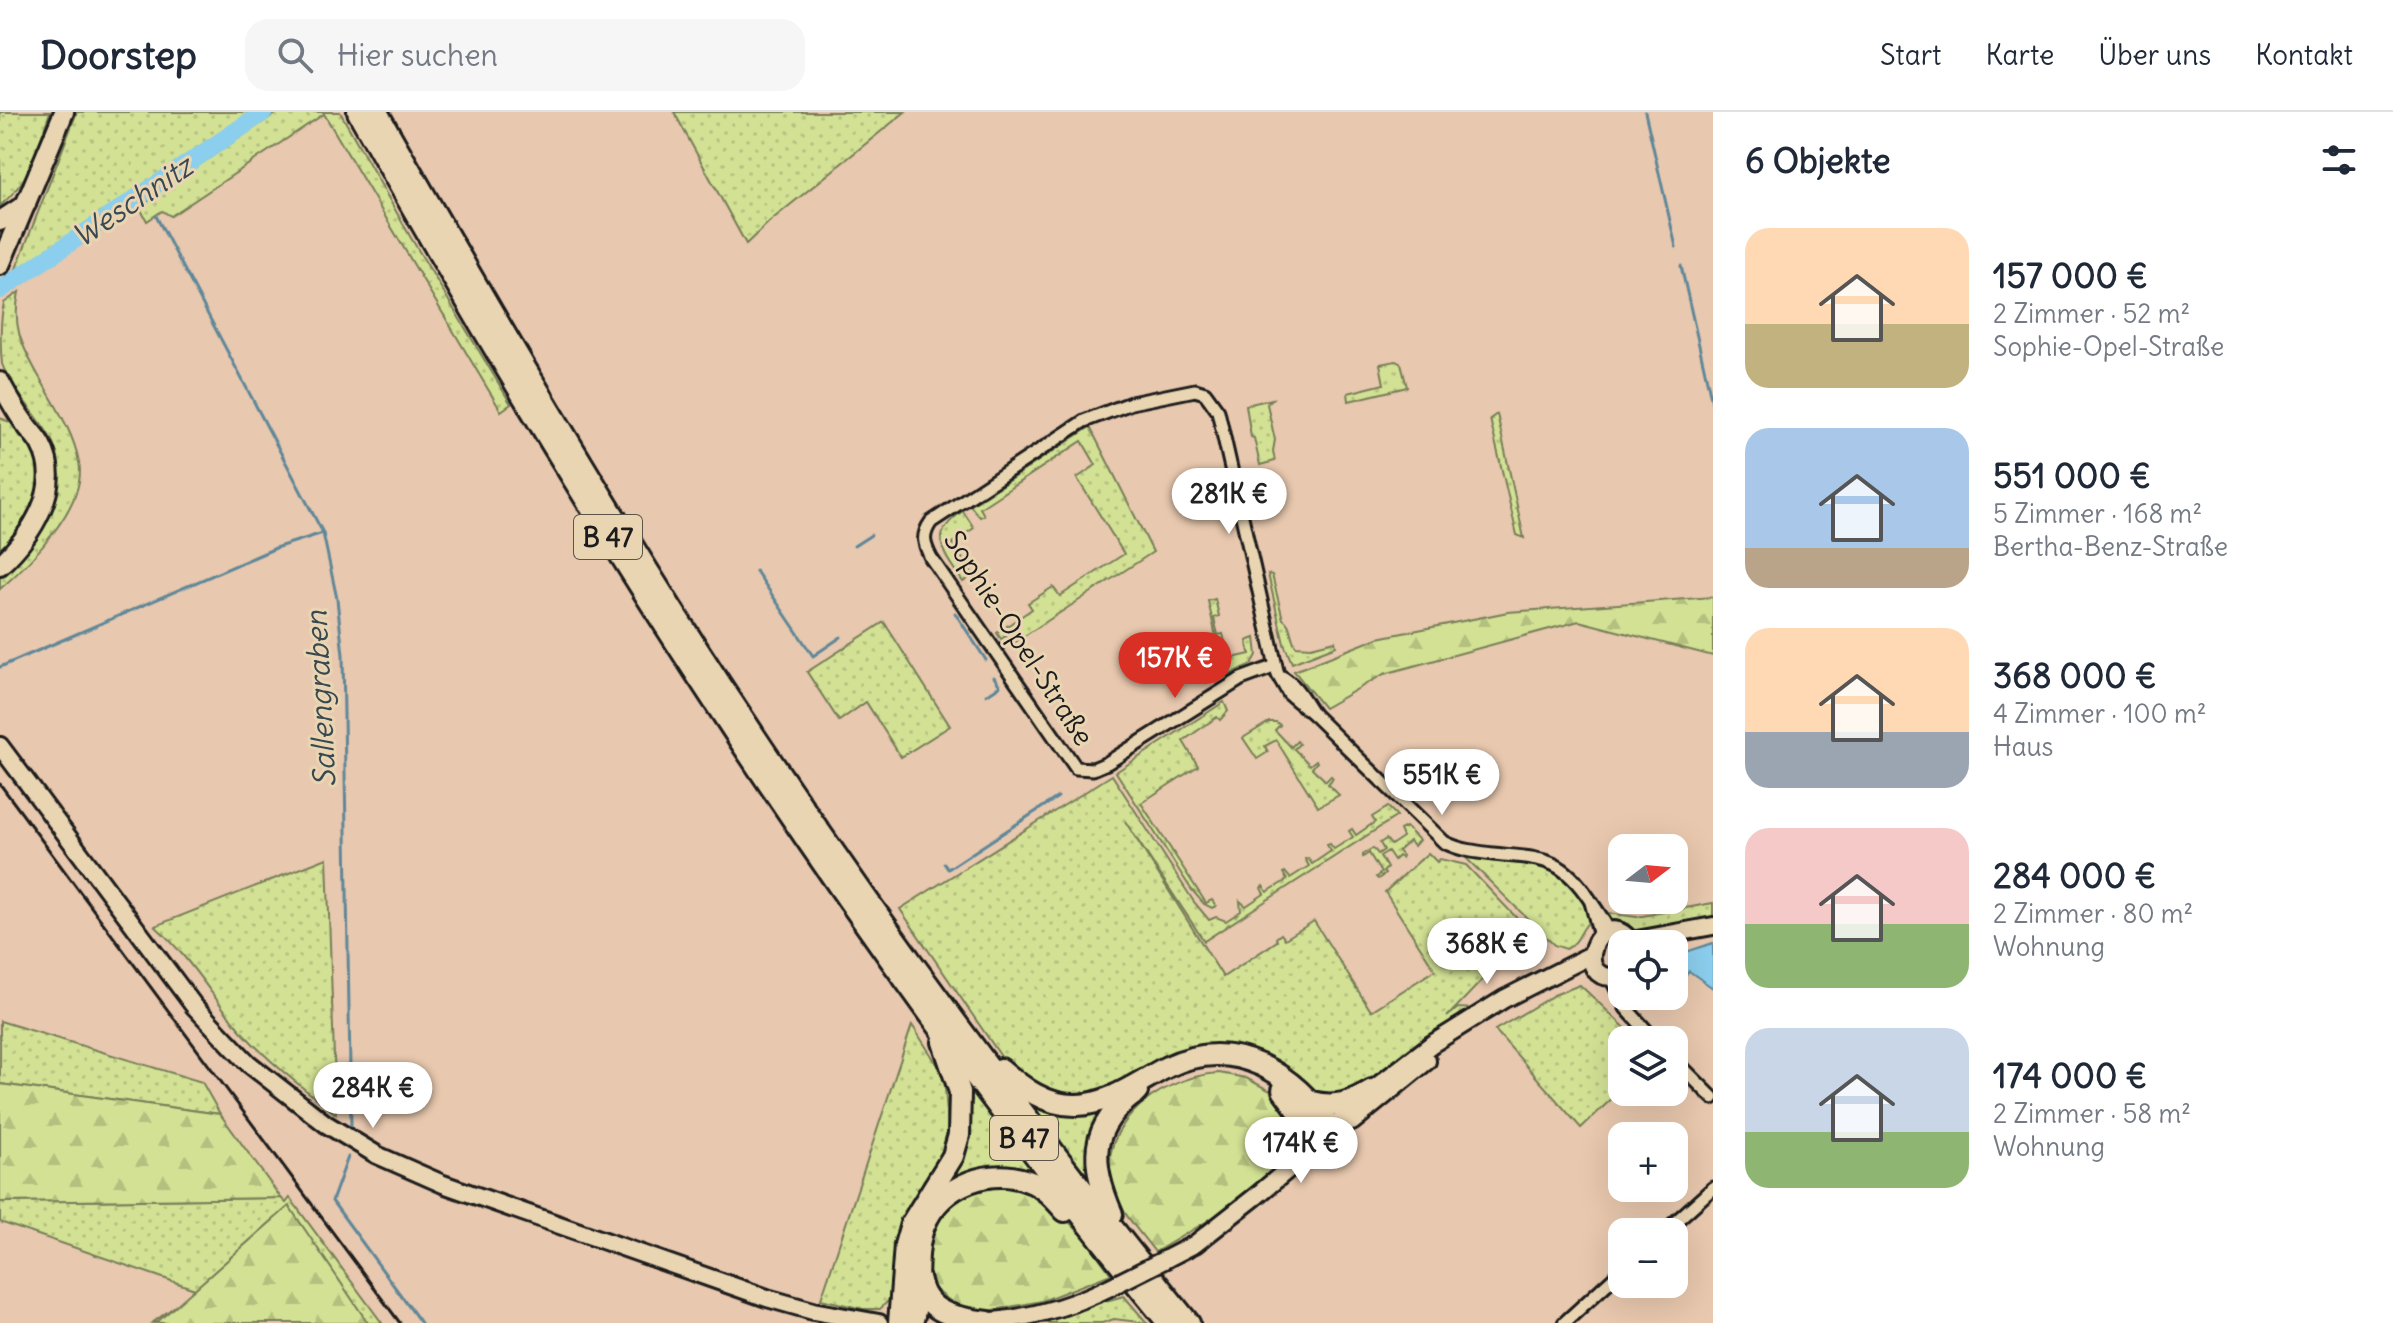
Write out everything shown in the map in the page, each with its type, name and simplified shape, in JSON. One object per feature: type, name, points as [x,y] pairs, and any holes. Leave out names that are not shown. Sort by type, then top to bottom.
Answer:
[{"type":"highway","name":"B 47","points":[[358,112],[525,403],[664,626],[768,785],[941,1030],[1112,1240],[1189,1323]]},
{"type":"highway","name":"B 47","points":[[377,112],[547,407],[677,617],[772,760],[1168,1323]]},
{"type":"highway","points":[[899,1323],[905,1245],[911,1224],[953,1156],[959,1135],[960,1092],[945,1055],[941,1030]]},
{"type":"highway","points":[[969,1039],[1028,1092],[1049,1101],[1076,1105],[1102,1101],[1169,1066],[1195,1057],[1222,1054],[1246,1058],[1271,1069],[1311,1102],[1327,1137]]},
{"type":"highway","points":[[1112,1240],[1097,1171],[1097,1143],[1108,1120],[1122,1103],[1171,1073],[1197,1065],[1225,1062],[1245,1066],[1268,1077],[1283,1089],[1327,1137]]},
{"type":"highway","points":[[1311,1102],[1338,1106],[1372,1090]]},
{"type":"highway","points":[[912,1323],[917,1306],[920,1241],[932,1212],[961,1185],[979,1178],[997,1176],[1033,1183],[1049,1193],[1084,1231],[1112,1240]]},
{"type":"highway","points":[[918,1271],[922,1291],[939,1311],[958,1318],[988,1322]]},
{"type":"main road","points":[[0,265],[64,112]]},
{"type":"main road","points":[[0,221],[26,204]]},
{"type":"main road","points":[[0,382],[25,424],[40,442],[50,473],[48,493],[40,513],[20,544],[0,565]]},
{"type":"main road","points":[[0,413],[25,424]]},
{"type":"street","name":"Sophie-Opel-Straße","points":[[1195,390],[1205,393],[1218,411],[1277,670],[1241,679],[1107,763],[1093,769],[1076,768],[931,558],[924,532],[931,522],[1084,421],[1131,403],[1195,390]]},
{"type":"street","points":[[1277,670],[1289,694],[1444,842],[1467,850],[1551,861],[1564,868],[1603,918],[1604,934]]},
{"type":"street","points":[[0,746],[194,1006],[248,1063],[326,1124],[377,1155],[443,1184],[767,1298],[813,1311],[879,1323]]},
{"type":"street","points":[[1688,932],[1713,926]]},
{"type":"street","points":[[1608,934],[1593,945],[1626,1008],[1642,1026]]},
{"type":"street","points":[[1327,1137],[1338,1122],[1372,1090],[1471,1018],[1604,968]]},
{"type":"street","points":[[961,1323],[1020,1318],[1061,1307],[1110,1287],[1195,1244],[1327,1137],[1355,1120],[1438,1052],[1473,1028],[1551,986],[1604,968]]},
{"type":"street","points":[[1633,1010],[1637,1021]]},
{"type":"street","points":[[1688,1073],[1713,1098]]},
{"type":"street","points":[[1680,1218],[1713,1188]]},
{"type":"street","points":[[1564,1323],[1608,1283]]},
{"type":"green space","points":[[0,112],[50,112],[27,173],[0,206]]},
{"type":"green space","points":[[77,112],[254,112],[14,274]]},
{"type":"green space","points":[[278,112],[340,112],[411,238],[511,404],[501,411],[324,114],[171,216],[162,211],[147,221],[140,208],[153,196]]},
{"type":"green space","points":[[674,112],[905,112],[746,244]]},
{"type":"green space","points":[[19,292],[17,325],[22,344],[72,439],[79,462],[79,479],[75,496],[54,532],[0,589],[0,578],[27,549],[49,514],[59,475],[57,456],[50,437],[2,364],[4,303]]},
{"type":"green space","points":[[1396,361],[1401,364],[1407,387],[1349,401],[1348,393],[1384,384],[1380,364]]},
{"type":"green space","points":[[1272,399],[1267,404],[1275,440],[1275,461],[1260,465],[1254,438],[1251,437],[1246,405]]},
{"type":"green space","points":[[1497,414],[1524,538],[1517,535],[1490,419]]},
{"type":"green space","points":[[0,418],[20,426],[42,464],[37,499],[23,527],[0,551]]},
{"type":"green space","points":[[1090,427],[1153,552],[1012,644],[1006,636],[1001,639],[997,633],[1032,609],[1028,603],[1053,587],[1060,596],[1124,554],[1077,478],[1096,465],[1082,441],[980,508],[984,515],[980,517],[970,506]]},
{"type":"green space","points":[[963,511],[974,528],[952,543],[973,575],[963,582],[945,553],[942,536],[945,528]]},
{"type":"green space","points":[[1268,574],[1272,575],[1283,619],[1296,646],[1311,647],[1335,641],[1336,646],[1292,663],[1284,644]]},
{"type":"green space","points":[[1713,597],[1713,656],[1579,621],[1384,674],[1324,708],[1294,671],[1378,638],[1508,612]]},
{"type":"green space","points":[[1215,599],[1219,616],[1214,618],[1218,635],[1223,634],[1226,646],[1221,648],[1224,660],[1250,654],[1247,641],[1255,638],[1257,655],[1252,664],[1225,677],[1208,601]]},
{"type":"green space","points":[[884,622],[950,726],[901,757],[866,702],[839,721],[807,672]]},
{"type":"green space","points":[[1224,702],[1228,711],[1220,720],[1217,717],[1183,741],[1198,766],[1141,803],[1206,903],[1212,900],[1216,906],[1212,908],[1204,904],[1191,889],[1116,772]]},
{"type":"green space","points":[[1269,722],[1280,725],[1275,730],[1291,747],[1297,741],[1299,744],[1294,749],[1310,765],[1316,760],[1312,768],[1326,781],[1331,776],[1333,778],[1328,784],[1339,795],[1318,807],[1276,740],[1265,746],[1268,752],[1257,759],[1243,738]]},
{"type":"green space","points":[[1112,775],[1194,902],[1209,920],[1216,917],[1226,921],[1241,911],[1240,901],[1246,906],[1264,894],[1263,886],[1267,892],[1287,880],[1283,873],[1290,878],[1309,866],[1305,859],[1308,858],[1312,864],[1331,851],[1327,845],[1334,849],[1353,837],[1349,831],[1352,829],[1356,835],[1375,822],[1372,817],[1388,807],[1397,816],[1204,941],[1125,821],[1223,977],[1277,941],[1281,934],[1285,939],[1314,921],[1371,1011],[1435,970],[1385,892],[1428,853],[1437,862],[1440,859],[1466,865],[1529,931],[1447,1017],[1458,1008],[1476,1009],[1347,1097],[1326,1099],[1235,1052],[1080,1098],[1050,1095],[1011,1071],[900,909]]},
{"type":"green space","points":[[1406,827],[1419,840],[1414,846],[1409,841],[1398,851],[1401,858],[1398,856],[1394,860],[1388,851],[1380,856],[1387,868],[1378,879],[1376,877],[1381,873],[1369,853],[1363,857],[1363,854],[1373,848],[1378,854],[1384,850],[1380,843],[1386,839],[1391,845],[1403,837],[1400,830]]},
{"type":"green space","points":[[1464,856],[1523,862],[1556,874],[1581,900],[1591,920],[1571,946],[1566,949],[1554,945]]},
{"type":"green space","points":[[327,858],[336,1114],[253,1043],[179,950],[155,926]]},
{"type":"green space","points":[[1713,903],[1713,919],[1660,930],[1626,930],[1611,922],[1606,913],[1637,917],[1688,914],[1688,908]]},
{"type":"green space","points":[[1580,985],[1623,1026],[1608,1026],[1608,1102],[1581,1128],[1495,1030],[1554,995]]},
{"type":"green space","points":[[0,1021],[202,1082],[220,1114],[0,1084]]},
{"type":"green space","points":[[912,1025],[944,1075],[948,1128],[941,1153],[907,1208],[898,1234],[891,1298],[880,1309],[863,1309],[821,1299]]},
{"type":"green space","points":[[1219,1073],[1246,1078],[1280,1096],[1302,1128],[1302,1140],[1287,1158],[1221,1213],[1155,1252],[1118,1201],[1110,1176],[1111,1153],[1119,1132],[1132,1113],[1151,1097],[1172,1085]]},
{"type":"green space","points":[[968,1083],[1036,1172],[909,1254],[956,1164],[964,1086]]},
{"type":"green space","points":[[0,1084],[220,1114],[281,1198],[0,1202]]},
{"type":"green space","points":[[1028,1101],[1111,1104],[1091,1138],[1088,1178]]},
{"type":"green space","points":[[1006,1182],[1042,1195],[1084,1237],[1111,1274],[1042,1301],[988,1311],[958,1307],[932,1287],[924,1265],[928,1234],[941,1209],[972,1189]]},
{"type":"green space","points":[[281,1198],[286,1203],[290,1198],[382,1323],[152,1323],[255,1248],[273,1220],[195,1289],[0,1222],[0,1202]]},
{"type":"green space","points":[[289,1206],[368,1323],[156,1323]]},
{"type":"green space","points":[[1124,1296],[1147,1323],[1114,1319],[1102,1323],[1024,1323]]},
{"type":"water","points":[[1713,943],[1713,988],[1688,972],[1688,951]]},
{"type":"waterway","name":"Weschnitz","points":[[0,290],[264,112]]},
{"type":"waterway","points":[[1645,112],[1676,247]]},
{"type":"waterway","name":"Sallengraben","points":[[144,193],[148,201]]},
{"type":"waterway","name":"Sallengraben","points":[[156,216],[323,533],[337,599],[343,655],[351,1127]]},
{"type":"waterway","points":[[1681,266],[1713,407]]},
{"type":"waterway","points":[[0,667],[278,547],[323,533]]},
{"type":"waterway","points":[[854,546],[871,535]]},
{"type":"waterway","points":[[756,571],[813,656],[841,637]]},
{"type":"waterway","points":[[955,613],[986,660]]},
{"type":"waterway","points":[[986,695],[1000,686],[994,677]]},
{"type":"waterway","points":[[944,863],[948,869],[1058,797]]},
{"type":"waterway","points":[[348,1157],[332,1201],[421,1323]]},
{"type":"railway","points":[[0,784],[400,1323]]}]
